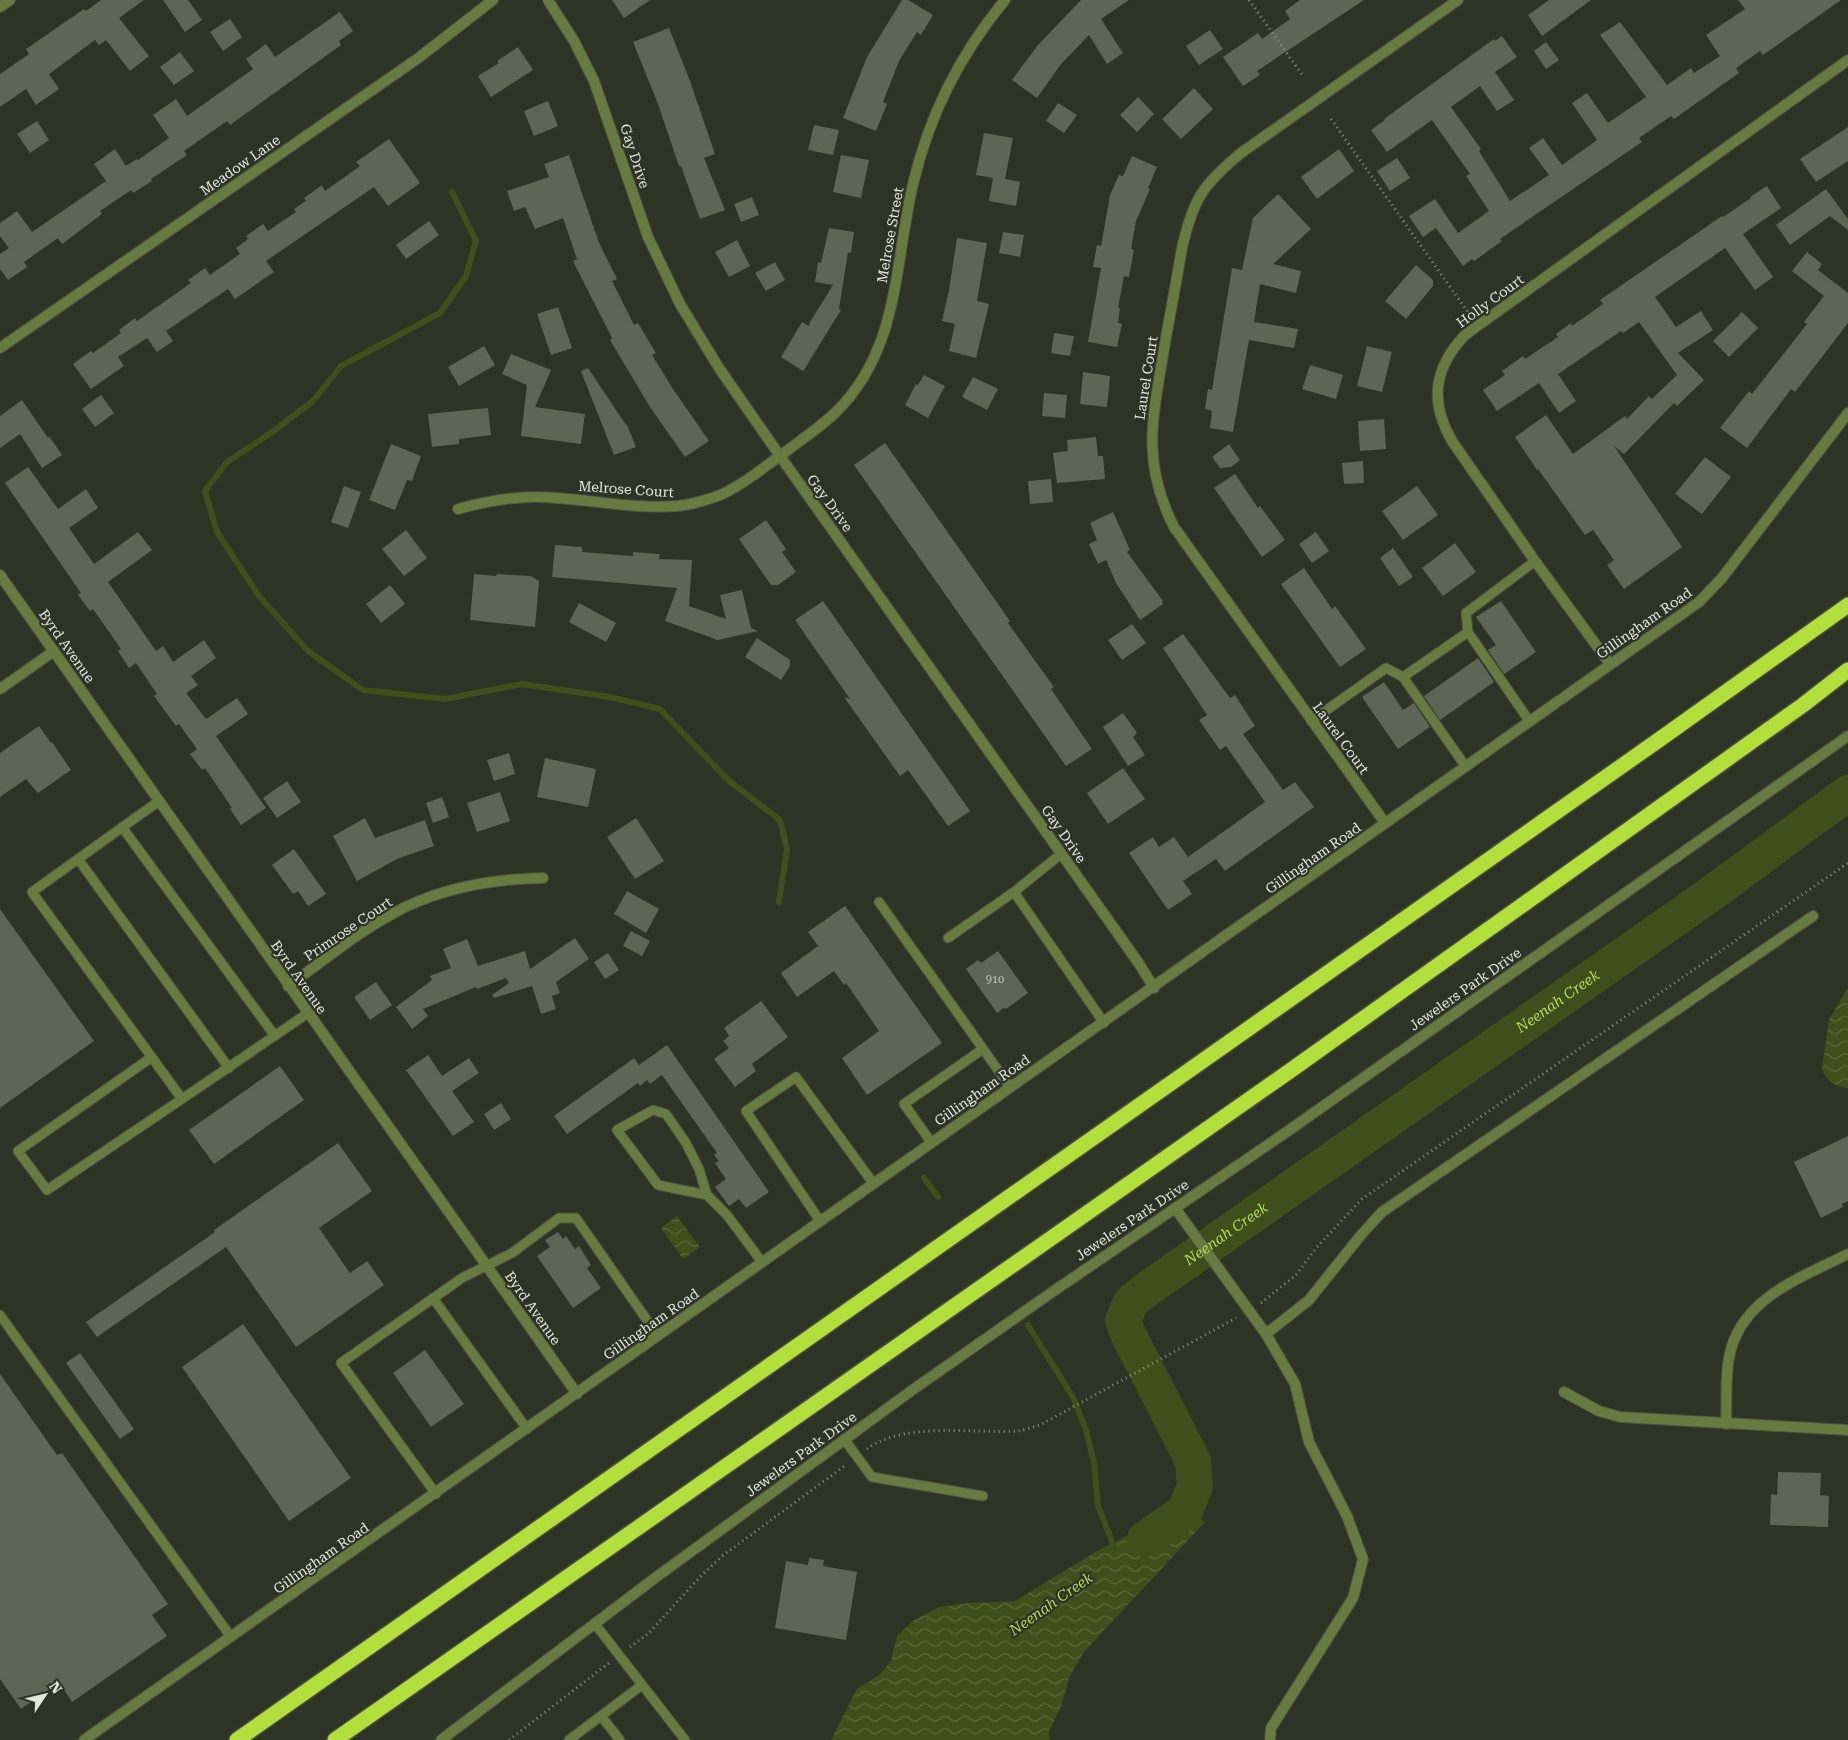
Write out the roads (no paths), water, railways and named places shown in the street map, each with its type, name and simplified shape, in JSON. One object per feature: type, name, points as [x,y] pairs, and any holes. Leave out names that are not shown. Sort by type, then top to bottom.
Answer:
[{"type":"highway","points":[[237,1740],[1848,605]]},
{"type":"highway","points":[[335,1740],[1294,1068],[1803,705],[1848,670]]},
{"type":"street","points":[[0,7],[10,0]]},
{"type":"street","name":"Meadow Lane","points":[[0,348],[416,59],[494,0]]},
{"type":"street","name":"Gay Drive","points":[[548,0],[574,41],[594,81],[648,237],[680,304],[719,368],[1140,964],[1154,988]]},
{"type":"street","name":"Melrose Street","points":[[780,456],[835,413],[862,380],[872,362],[888,322],[913,184],[926,140],[942,98],[964,57],[989,19],[1005,0]]},
{"type":"street","name":"Laurel Court","points":[[1385,824],[1174,527],[1159,492],[1152,455],[1152,418],[1182,248],[1188,221],[1201,192],[1224,167],[1241,153],[1458,0]]},
{"type":"street","name":"Holly Court","points":[[1610,664],[1535,561],[1444,427],[1437,394],[1439,377],[1445,361],[1459,341],[1478,326],[1848,60]]},
{"type":"street","name":"Gillingham Road","points":[[84,1740],[436,1494],[872,1183],[1154,988],[1699,602],[1712,591],[1848,413]]},
{"type":"street","name":"Melrose Court","points":[[458,509],[497,500],[533,497],[652,506],[690,504],[730,490],[780,456]]},
{"type":"street","name":"Byrd Avenue","points":[[0,575],[576,1394]]},
{"type":"street","points":[[0,689],[54,651]]},
{"type":"street","name":"Jewelers Park Drive","points":[[441,1740],[655,1578],[1031,1306],[1296,1125],[1848,736]]},
{"type":"street","name":"Primrose Court","points":[[288,986],[384,918],[413,904],[441,893],[507,879],[543,878]]},
{"type":"street","points":[[1266,1334],[1309,1300],[1382,1212],[1813,916]]},
{"type":"street","points":[[1175,1208],[1266,1334],[1295,1384],[1309,1442],[1347,1516],[1363,1559],[1353,1598],[1272,1728],[1270,1740]]},
{"type":"street","points":[[1726,1424],[1729,1359],[1734,1339],[1744,1322],[1761,1302],[1782,1287],[1848,1254]]},
{"type":"street","points":[[1564,1392],[1598,1411],[1620,1417],[1848,1430]]},
{"type":"lane","points":[[1530,722],[1468,632],[1466,613],[1535,561]]},
{"type":"lane","points":[[1403,677],[1468,632]]},
{"type":"lane","points":[[1311,721],[1386,668],[1403,677],[1466,767]]},
{"type":"lane","points":[[159,801],[32,892],[182,1099]]},
{"type":"lane","points":[[122,827],[275,1036]]},
{"type":"lane","points":[[948,938],[1014,892],[1061,854]]},
{"type":"lane","points":[[78,859],[229,1068]]},
{"type":"lane","points":[[1014,892],[1104,1023]]},
{"type":"lane","points":[[880,902],[1010,1088]]},
{"type":"lane","points":[[152,1057],[18,1151],[48,1190],[308,1013]]},
{"type":"lane","points":[[931,1142],[904,1104],[983,1049]]},
{"type":"lane","points":[[820,1221],[746,1112],[796,1077],[872,1183]]},
{"type":"lane","points":[[707,1195],[658,1185],[617,1130],[653,1110],[666,1114],[686,1143],[700,1169],[707,1195],[727,1215],[762,1262]]},
{"type":"lane","points":[[436,1494],[341,1363],[462,1278],[512,1253],[559,1218],[576,1218],[658,1336]]},
{"type":"lane","points":[[433,1298],[527,1429]]},
{"type":"lane","points":[[0,1315],[231,1637]]},
{"type":"lane","points":[[844,1440],[872,1477],[983,1496]]},
{"type":"lane","points":[[595,1624],[685,1740]]},
{"type":"lane","points":[[569,1740],[642,1685]]},
{"type":"lane","points":[[601,1716],[620,1740]]},
{"type":"water","points":[[1848,781],[1848,807],[1745,885],[1733,878],[1743,860]]},
{"type":"water","points":[[1848,988],[1848,1088],[1832,1082],[1823,1073],[1822,1069],[1829,1019]]},
{"type":"water","points":[[677,1216],[700,1247],[683,1259],[661,1228]]},
{"type":"water","points":[[1182,1507],[1205,1522],[1083,1653],[1069,1678],[1061,1707],[1049,1731],[1050,1740],[831,1740],[857,1689],[879,1675],[891,1661],[897,1636],[914,1620],[940,1607],[969,1603],[1015,1601],[1092,1554]]},
{"type":"waterway","points":[[452,192],[476,241],[466,276],[440,313],[341,366],[313,401],[271,433],[227,462],[205,491],[217,532],[259,596],[308,651],[363,690],[445,699],[522,684],[610,697],[660,709],[728,780],[780,820],[787,849],[779,902]]},
{"type":"waterway","name":"Neenah Creek","points":[[1145,1539],[1185,1511],[1195,1486],[1193,1461],[1123,1321],[1131,1302],[1708,896],[1848,793]]},
{"type":"waterway","points":[[924,1178],[938,1197]]},
{"type":"waterway","points":[[1028,1325],[1074,1399],[1086,1430],[1094,1463],[1098,1506],[1115,1549]]}]
